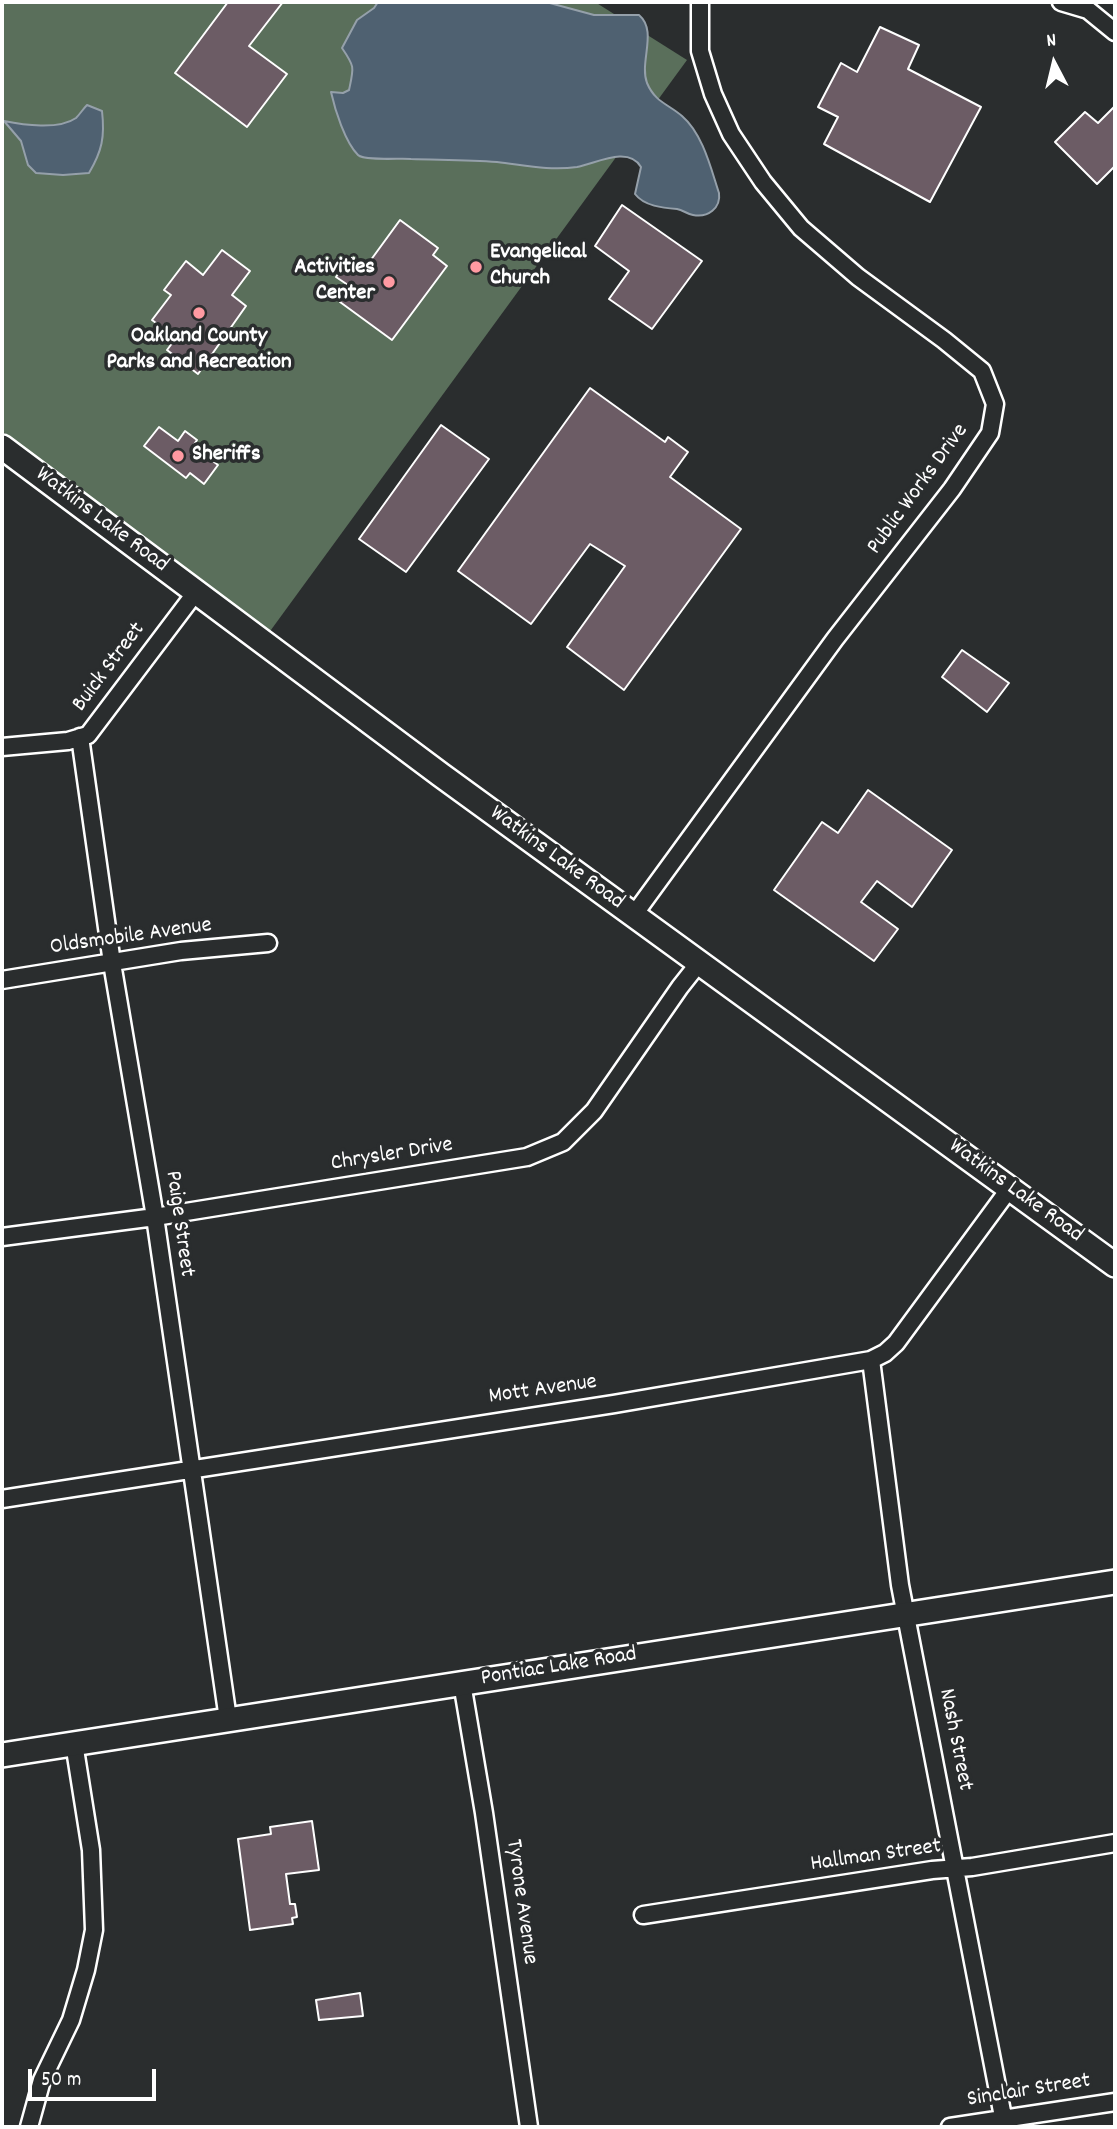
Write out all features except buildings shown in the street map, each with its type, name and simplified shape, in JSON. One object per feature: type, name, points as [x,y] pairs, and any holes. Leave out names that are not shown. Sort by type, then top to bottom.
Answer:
[{"type":"street","name":"Public Works Drive","points":[[633,916],[835,639],[952,489],[990,433],[995,404],[982,371],[859,277],[801,228],[763,182],[731,134],[713,94],[700,51],[700,2]]},
{"type":"street","points":[[1061,2],[1088,10],[1115,32]]},
{"type":"street","name":"Watkins Lake Road","points":[[2,447],[633,916],[1115,1265]]},
{"type":"street","name":"Buick Street","points":[[2,747],[68,741],[88,735],[196,593]]},
{"type":"street","name":"Paige Street","points":[[80,737],[112,963],[155,1217],[193,1468],[228,1719]]},
{"type":"street","name":"Oldsmobile Avenue","points":[[2,980],[181,951],[268,943]]},
{"type":"street","name":"Chrysler Drive","points":[[2,1237],[155,1217],[527,1157],[563,1142],[594,1111],[699,963]]},
{"type":"street","name":"Mott Avenue","points":[[2,1499],[614,1404],[871,1360],[896,1343],[1010,1188]]},
{"type":"street","name":"Nash Street","points":[[871,1360],[899,1579],[1004,2123]]},
{"type":"street","name":"Pontiac Lake Road","points":[[2,1755],[1115,1582]]},
{"type":"street","name":"Tyrone Avenue","points":[[462,1683],[484,1813],[529,2127]]},
{"type":"street","points":[[29,2127],[42,2080],[71,2020],[86,1970],[94,1930],[91,1850],[74,1743]]},
{"type":"street","name":"Hallman Street","points":[[643,1915],[1115,1843]]},
{"type":"street","name":"Sinclair Street","points":[[950,2127],[1004,2123],[1115,2102]]},
{"type":"green space","points":[[2,2],[595,2],[687,60],[268,634],[2,431]]},
{"type":"water","points":[[378,2],[546,2],[594,15],[639,15],[647,29],[647,83],[658,99],[682,116],[696,132],[719,193],[716,207],[699,216],[643,201],[635,194],[641,167],[628,157],[611,158],[577,167],[556,168],[486,161],[375,159],[358,155],[345,134],[331,92],[343,93],[349,90],[352,68],[342,48],[357,20]]},
{"type":"water","points":[[87,105],[102,111],[103,120],[101,144],[89,173],[36,173],[28,165],[21,141],[4,121],[31,125],[60,124],[76,118]]},
{"type":"place","name":"Evangelical Church","points":[[476,267]]},
{"type":"place","name":"Activities Center","points":[[389,282]]},
{"type":"place","name":"Oakland County Parks and Recreation","points":[[199,313]]},
{"type":"place","name":"Sheriffs","points":[[178,456]]}]
